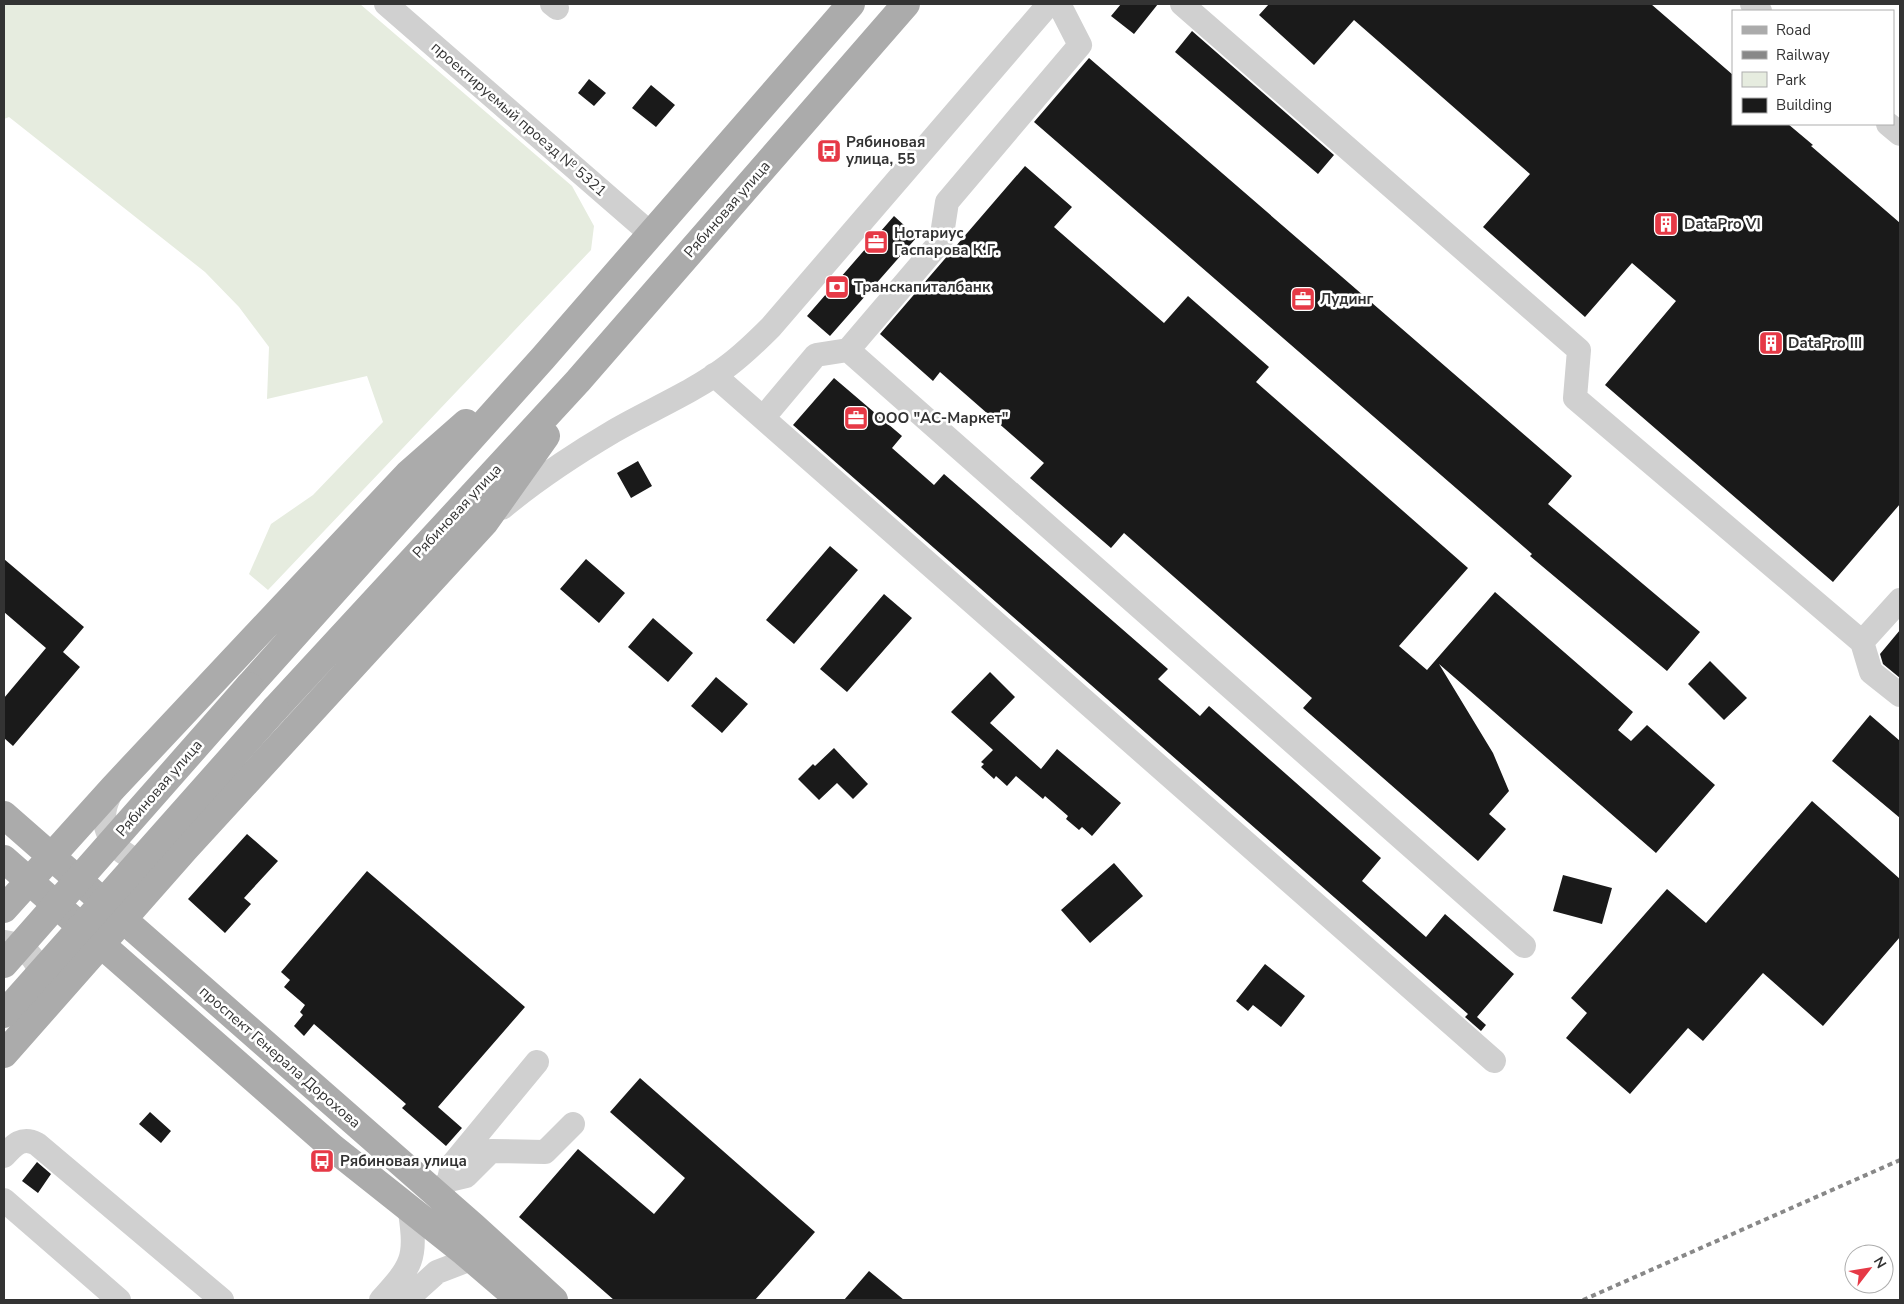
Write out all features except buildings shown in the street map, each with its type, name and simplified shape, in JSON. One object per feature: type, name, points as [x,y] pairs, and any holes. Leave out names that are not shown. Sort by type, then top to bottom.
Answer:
[{"type":"main road","name":"Рябиновая улица","points":[[4,964],[249,686],[544,358],[850,4]]},
{"type":"main road","name":"Рябиновая улица","points":[[4,1014],[275,709],[578,381],[906,4]]},
{"type":"main road","points":[[4,909],[112,788],[408,474],[544,358]]},
{"type":"main road","points":[[4,1054],[122,919],[485,522],[540,445],[578,381]]},
{"type":"main road","name":"проспект Генерала Дорохова","points":[[4,815],[122,919],[443,1187],[554,1300]]},
{"type":"main road","points":[[4,858],[333,1148],[464,1252],[520,1300]]},
{"type":"main road","points":[[383,1188],[502,1300]]},
{"type":"street","name":"проектируемый проезд № 5321","points":[[386,4],[651,234]]},
{"type":"street","points":[[485,522],[523,490],[563,463],[714,375],[749,349],[772,327],[1049,4]]},
{"type":"street","points":[[763,418],[816,355],[848,350],[941,241],[947,202],[1080,45],[1059,4]]},
{"type":"street","points":[[1182,4],[1579,350],[1575,398],[1862,642],[1871,672],[1900,695]]},
{"type":"street","points":[[1889,125],[1900,134]]},
{"type":"street","points":[[848,350],[1524,946]]},
{"type":"street","points":[[714,375],[1494,1061]]},
{"type":"street","points":[[1862,642],[1900,600]]},
{"type":"street","points":[[112,788],[105,804],[104,821],[110,838],[121,852],[136,860],[154,863],[171,859],[186,849]]},
{"type":"street","points":[[4,942],[24,949],[35,960],[42,973],[44,988],[42,1003],[35,1017]]},
{"type":"street","points":[[443,1187],[452,1165],[537,1062]]},
{"type":"street","points":[[443,1187],[466,1176],[491,1151],[546,1152],[573,1124]]},
{"type":"street","points":[[4,1156],[18,1142],[24,1140],[37,1144],[222,1300]]},
{"type":"street","points":[[4,1200],[119,1300]]},
{"type":"street","points":[[381,1300],[403,1276],[409,1265],[413,1241],[410,1212]]},
{"type":"street","points":[[406,1300],[437,1272],[463,1262]]},
{"type":"green space","points":[[4,4],[360,4],[572,186],[594,226],[591,250],[268,590],[249,574],[271,524],[313,495],[383,422],[367,376],[267,399],[269,347],[239,307],[205,272],[9,117],[4,119]]},
{"type":"railway","points":[[1583,1300],[1900,1160]]},
{"type":"place","name":"Рябиновая улица, 55","points":[[829,151]]},
{"type":"place","name":"DataPro VI","points":[[1666,224]]},
{"type":"place","name":"Нотариус Гаспарова К.Г.","points":[[876,242]]},
{"type":"place","name":"Транскапиталбанк","points":[[837,287]]},
{"type":"place","name":"Лудинг","points":[[1303,299]]},
{"type":"place","name":"DataPro III","points":[[1771,343]]},
{"type":"place","name":"ООО \"АС-Маркет\"","points":[[856,418]]},
{"type":"place","name":"Рябиновая улица","points":[[322,1161]]}]
